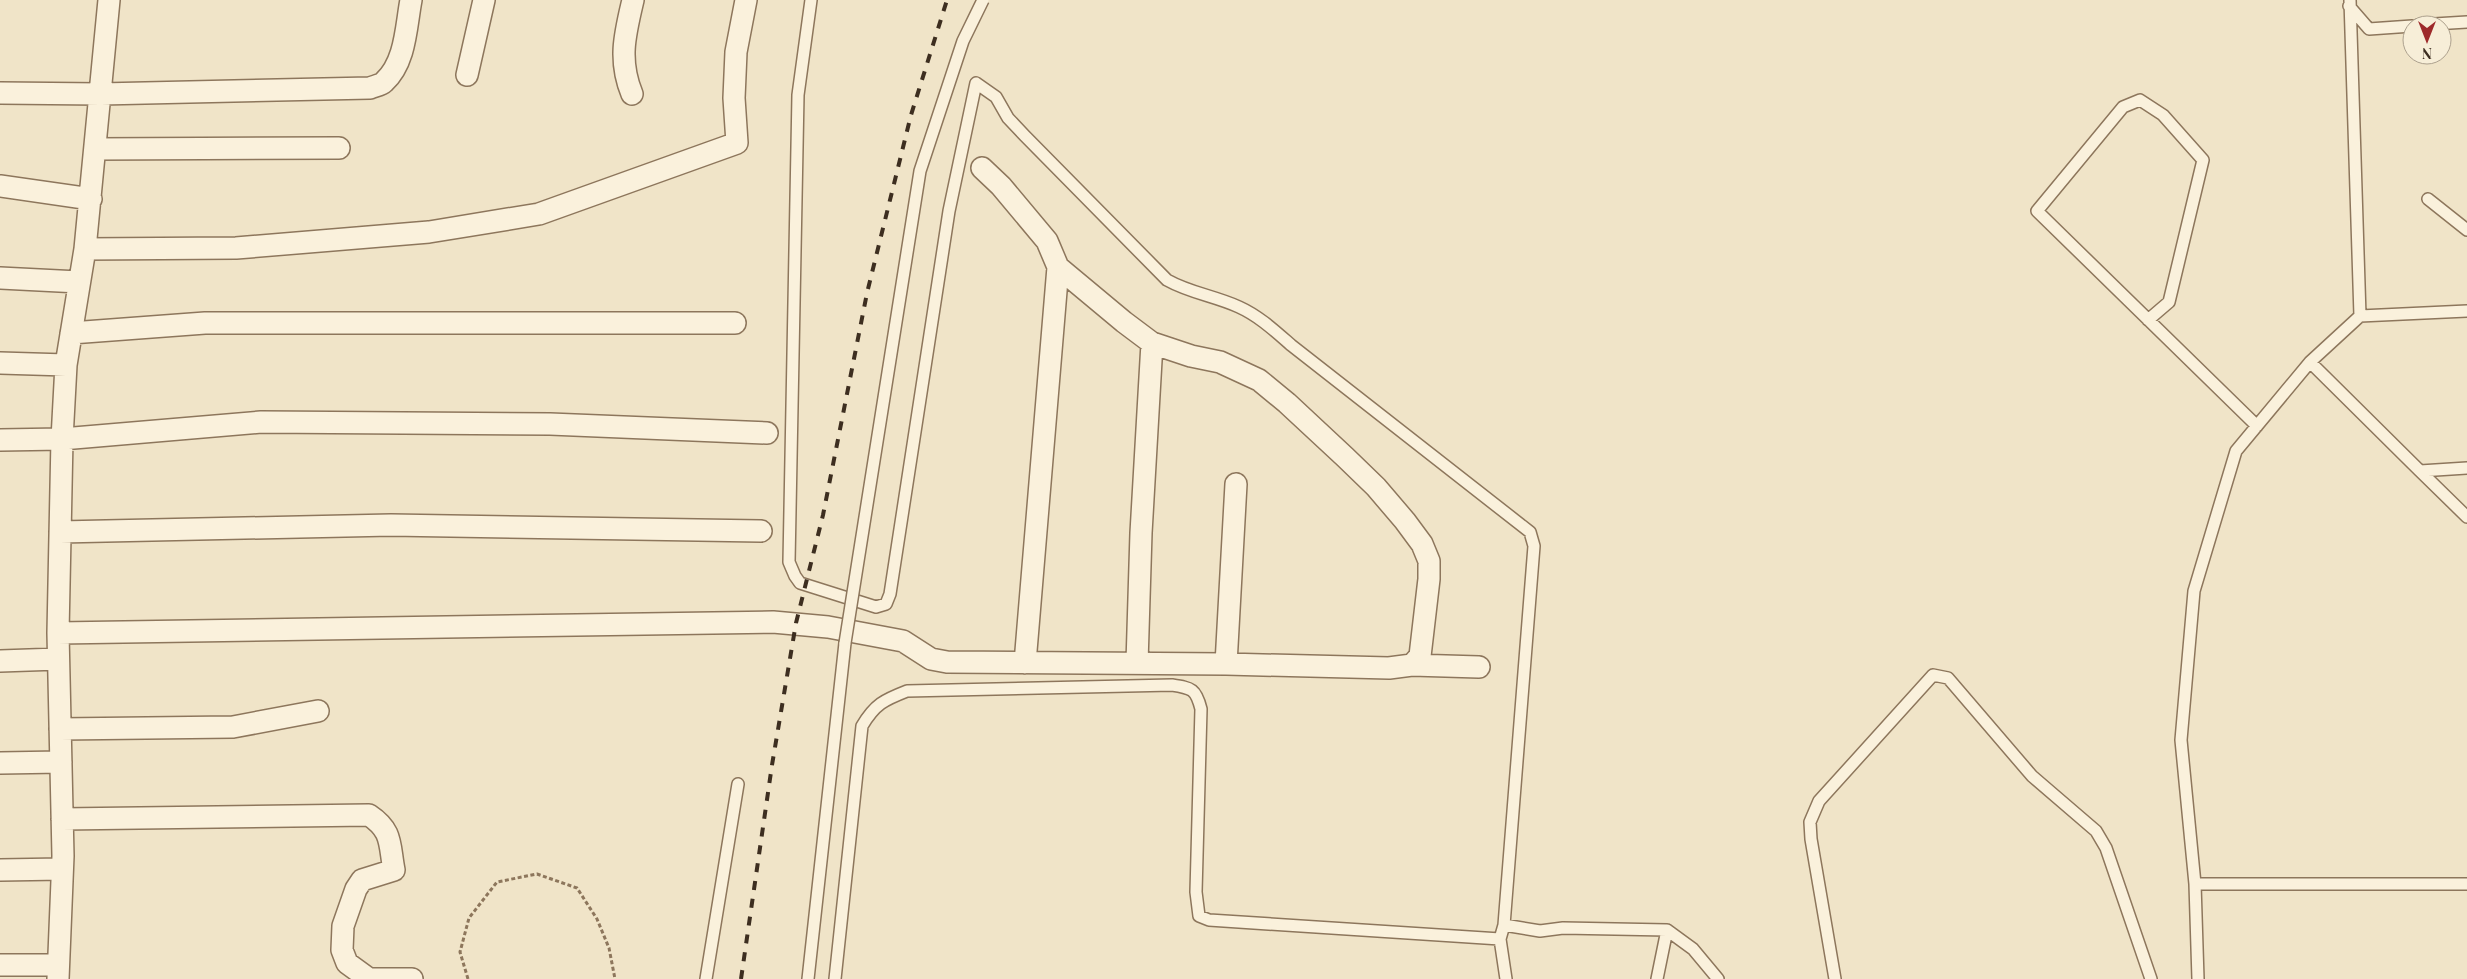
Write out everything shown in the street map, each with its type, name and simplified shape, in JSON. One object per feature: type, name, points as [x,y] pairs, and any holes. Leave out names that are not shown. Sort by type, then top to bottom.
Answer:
[{"type":"street","points":[[0,965],[58,972],[62,869],[58,633],[62,439],[66,365],[85,249],[91,199],[109,0]]},
{"type":"street","points":[[0,93],[101,94],[370,88],[384,82],[396,65],[403,47],[411,0]]},
{"type":"street","points":[[468,75],[484,0]]},
{"type":"street","points":[[632,94],[625,78],[622,63],[633,0]]},
{"type":"street","points":[[85,249],[236,248],[429,232],[539,214],[737,144],[734,98],[736,52],[746,0]]},
{"type":"street","points":[[95,149],[339,148]]},
{"type":"street","points":[[982,168],[1001,186],[1047,241],[1058,267],[1124,322],[1152,343],[1191,356],[1220,362],[1259,380],[1287,402],[1376,487],[1422,544],[1429,561],[1429,579],[1420,656],[1412,665]]},
{"type":"street","points":[[0,186],[91,199]]},
{"type":"street","points":[[1025,663],[1058,267]]},
{"type":"street","points":[[0,278],[79,282]]},
{"type":"street","points":[[71,333],[205,323],[735,323]]},
{"type":"street","points":[[1137,663],[1141,533],[1152,343]]},
{"type":"street","points":[[0,363],[66,365]]},
{"type":"street","points":[[0,440],[62,439],[260,422],[550,424],[768,433]]},
{"type":"street","points":[[1226,664],[1236,484]]},
{"type":"street","points":[[60,532],[391,524],[761,531]]},
{"type":"street","points":[[58,633],[773,622],[828,627],[903,641],[931,659],[947,662],[1226,664],[1389,668],[1412,665],[1478,667]]},
{"type":"street","points":[[0,661],[58,660]]},
{"type":"street","points":[[60,729],[233,727],[318,711]]},
{"type":"street","points":[[0,763],[60,762]]},
{"type":"street","points":[[62,819],[369,815],[382,824],[387,834],[394,870],[362,880],[343,926],[342,950],[348,963],[369,979],[412,979]]},
{"type":"street","points":[[0,870],[62,869]]},
{"type":"lane","points":[[811,0],[799,72],[798,95],[790,562],[795,576],[800,583],[876,607],[886,604],[890,594],[949,211],[976,83],[996,97],[1008,118],[1167,280],[1184,290],[1224,301],[1259,317],[1375,412],[1530,532],[1534,546],[1504,925],[1500,939],[1506,979]]},
{"type":"lane","points":[[808,979],[845,643],[920,172],[963,41],[984,0]]},
{"type":"lane","points":[[2349,3],[2369,29],[2402,27]]},
{"type":"lane","points":[[2349,3],[2360,316]]},
{"type":"lane","points":[[2452,23],[2467,22]]},
{"type":"lane","points":[[2148,320],[2169,302],[2203,160],[2163,115],[2140,100],[2123,108],[2037,211],[2148,320],[2257,426]]},
{"type":"lane","points":[[2428,199],[2467,230]]},
{"type":"lane","points":[[2198,979],[2195,884],[2181,740],[2194,591],[2236,452],[2310,362],[2360,316],[2467,311]]},
{"type":"lane","points":[[2310,362],[2467,516]]},
{"type":"lane","points":[[2420,471],[2467,468]]},
{"type":"lane","points":[[1835,979],[1810,840],[1810,822],[1819,801],[1933,675],[1948,678],[2032,776],[2096,831],[2106,848],[2151,979]]},
{"type":"lane","points":[[835,979],[862,726],[870,711],[881,701],[907,691],[1172,685],[1189,687],[1197,696],[1201,709],[1196,892],[1199,916],[1209,920],[1500,939]]},
{"type":"lane","points":[[706,979],[738,784]]},
{"type":"lane","points":[[2195,884],[2467,884]]},
{"type":"lane","points":[[1504,925],[1540,931],[1563,928],[1667,930],[1693,948],[1718,979]]},
{"type":"lane","points":[[1657,979],[1667,930]]},
{"type":"path","points":[[468,979],[460,952],[469,918],[497,882],[537,874],[577,888],[597,919],[609,948],[615,979]]},
{"type":"railway","points":[[741,979],[772,765],[796,623],[823,515],[867,293],[911,115],[947,0]]}]
